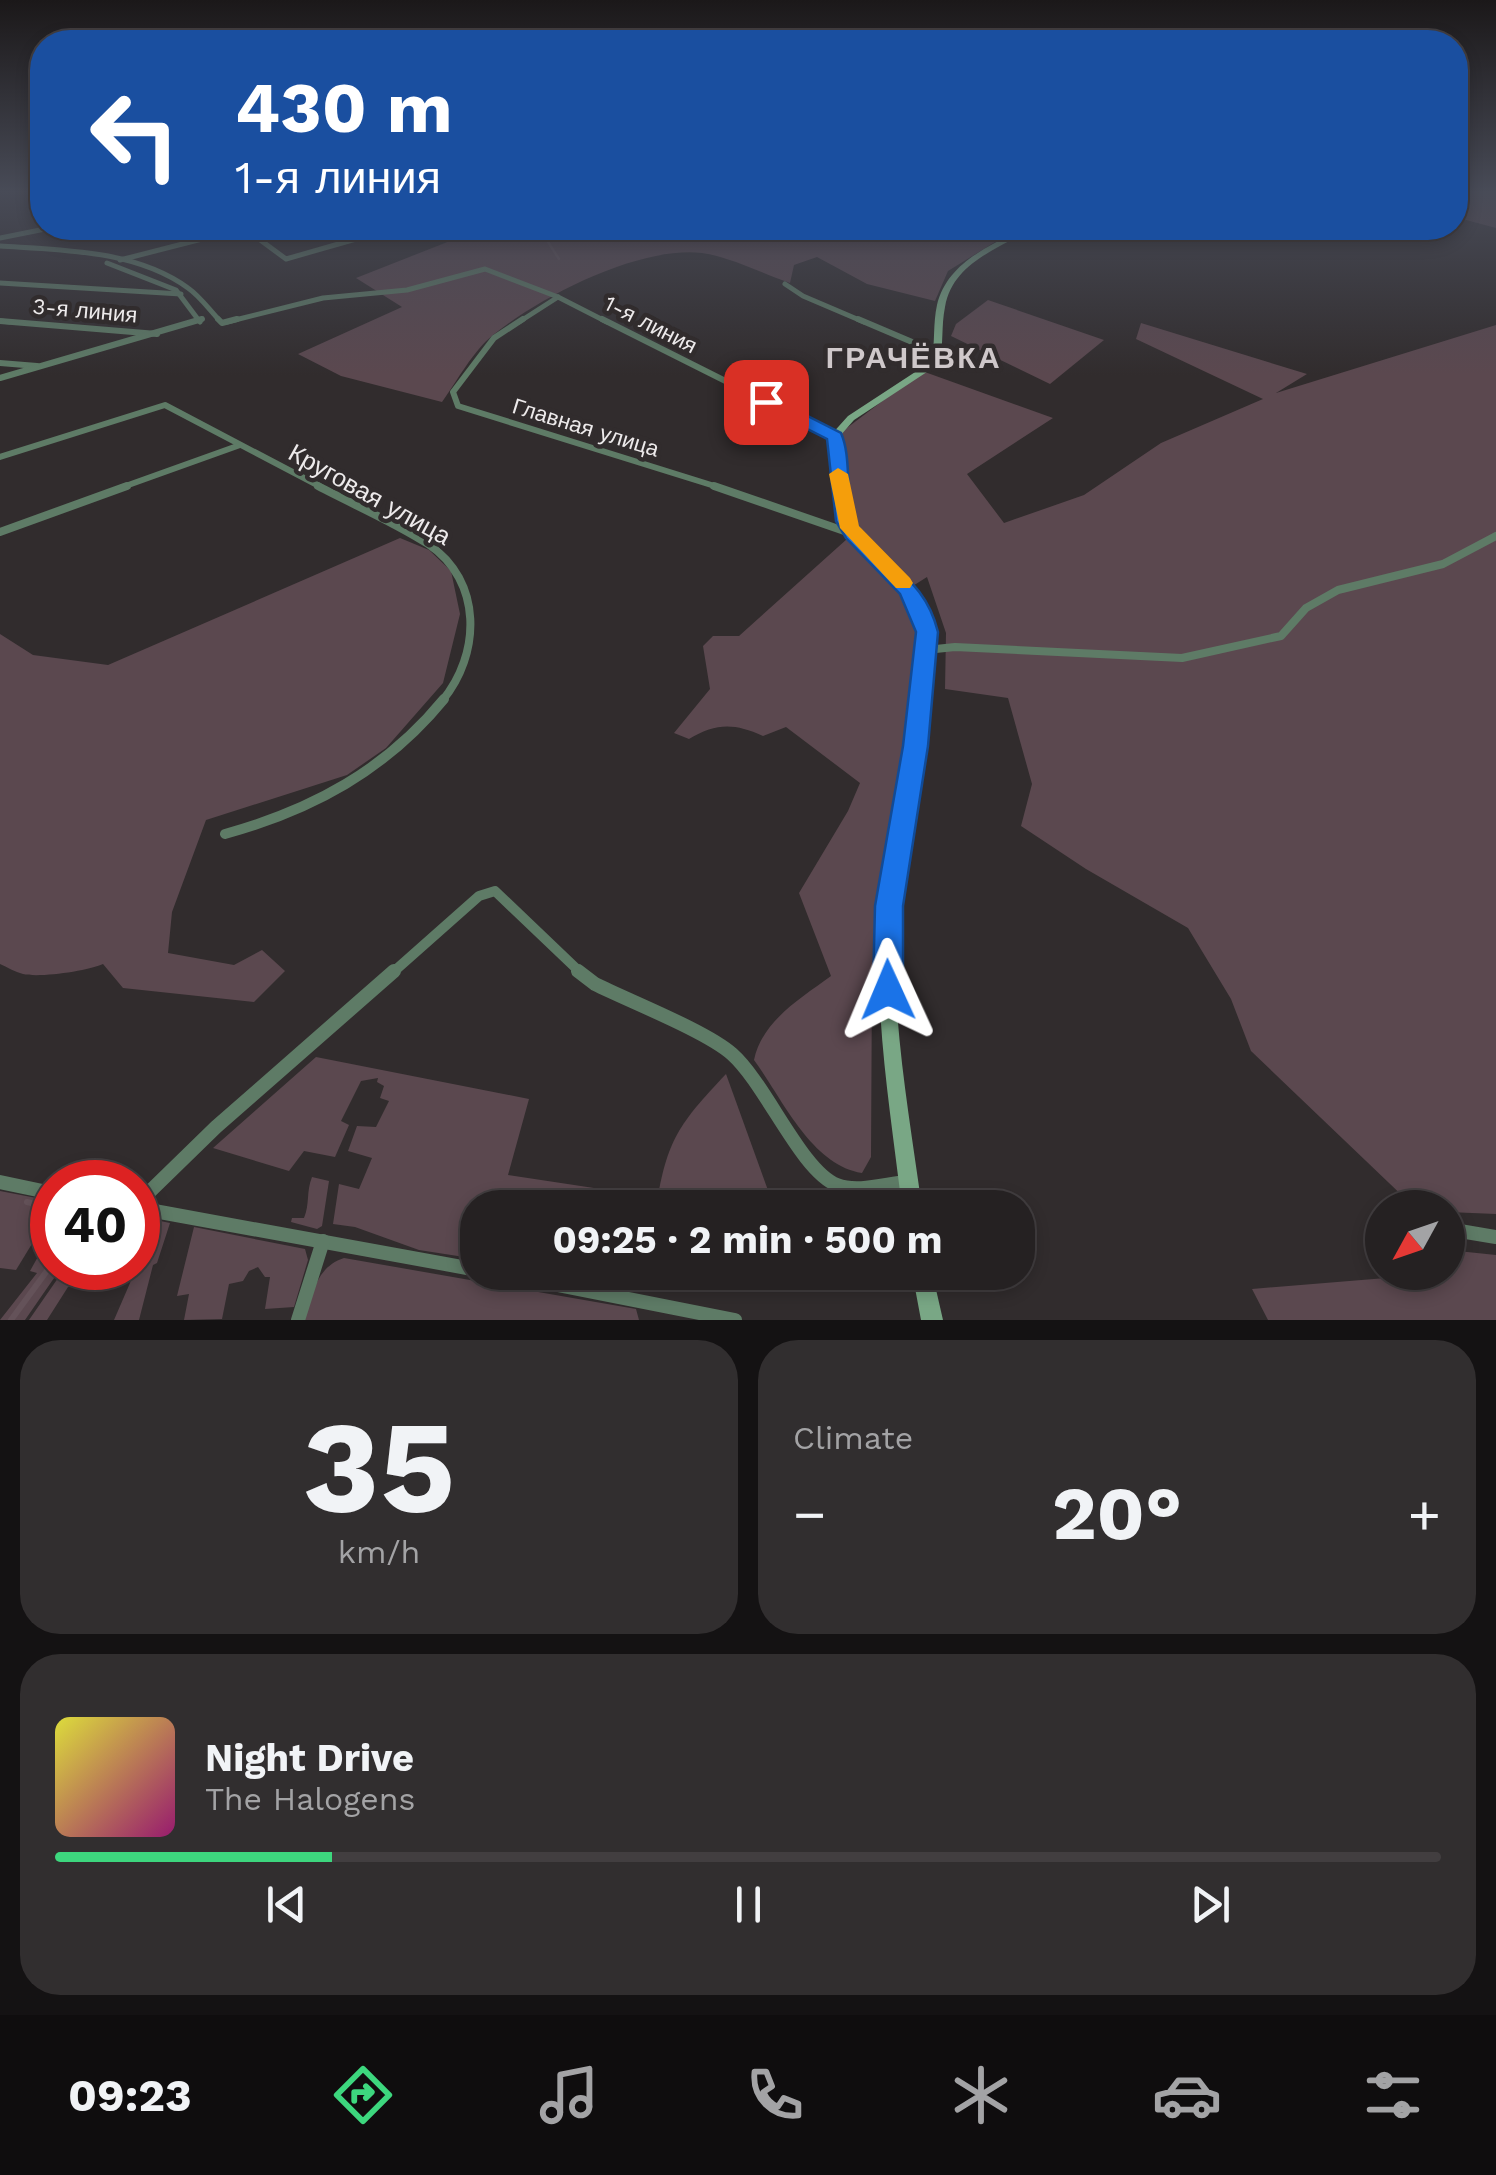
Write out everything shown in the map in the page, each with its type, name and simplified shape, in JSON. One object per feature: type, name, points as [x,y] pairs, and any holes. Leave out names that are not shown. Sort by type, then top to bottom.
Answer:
[{"type":"street","points":[[0,378],[203,321],[181,294],[90,257],[36,252]]},
{"type":"street","points":[[86,252],[118,260],[151,252]]},
{"type":"street","points":[[276,252],[286,259],[312,252]]},
{"type":"street","points":[[910,1190],[888,990],[887,934],[926,650],[923,615],[908,589],[853,534],[846,521],[835,436],[851,418],[936,362],[941,305],[951,279],[965,264],[987,252]]},
{"type":"street","name":"1-я линия","points":[[118,260],[189,288],[222,323],[323,298],[407,290],[440,278],[485,269],[558,297],[835,436]]},
{"type":"street","points":[[0,283],[181,294]]},
{"type":"street","points":[[785,284],[820,304],[938,353]]},
{"type":"street","name":"Главная улица","points":[[558,297],[494,338],[453,392],[458,406],[694,478],[853,534]]},
{"type":"street","name":"3-я линия","points":[[0,321],[167,334]]},
{"type":"street","points":[[0,363],[44,367]]},
{"type":"street","name":"Круговая улица","points":[[0,457],[165,404],[431,546],[452,564],[466,586],[472,606],[468,655],[429,722],[379,765],[289,815],[225,834]]},
{"type":"street","points":[[0,532],[240,444]]},
{"type":"street","points":[[926,650],[955,647],[1182,658],[1281,636],[1306,608],[1338,590],[1443,564],[1496,536]]},
{"type":"street","points":[[160,1185],[278,1073],[480,896],[495,890],[568,963],[595,984],[728,1050],[750,1072],[827,1179],[856,1188],[909,1182]]},
{"type":"street","points":[[0,1182],[30,1188]]},
{"type":"street","points":[[160,1210],[460,1267]]},
{"type":"street","points":[[1465,1232],[1496,1237]]},
{"type":"street","points":[[298,1320],[323,1241]]},
{"type":"street","points":[[583,1290],[734,1320]]},
{"type":"street","points":[[926,1290],[932,1320]]},
{"type":"shaded area","points":[[423,252],[979,252],[948,271],[935,301],[867,284],[817,257],[794,265],[790,283],[702,253],[650,257],[621,265],[538,304],[493,335],[442,402],[341,376],[298,354],[402,307],[356,278]]},
{"type":"shaded area","points":[[988,300],[1104,340],[1050,384],[951,336],[956,324]]},
{"type":"shaded area","points":[[1141,323],[1307,374],[1276,393],[1496,325],[1496,1214],[1465,1213],[1465,1190],[1396,1190],[1251,1051],[1231,999],[1188,928],[1021,826],[1032,784],[1008,698],[945,689],[946,633],[927,577],[908,589],[853,534],[835,437],[922,371],[1053,418],[967,474],[1004,523],[1084,495],[1161,443],[1263,399],[1136,339]]},
{"type":"shaded area","points":[[400,538],[429,550],[451,571],[460,614],[443,683],[386,748],[347,775],[206,820],[172,912],[168,953],[234,965],[262,950],[285,971],[254,1002],[123,988],[103,964],[40,975],[23,974],[0,964],[0,634],[33,655],[108,665]]},
{"type":"shaded area","points":[[847,539],[897,584],[918,627],[903,751],[885,851],[872,976],[871,1157],[862,1173],[844,1167],[813,1144],[754,1060],[774,1022],[831,976],[799,893],[848,811],[860,783],[786,727],[763,736],[725,727],[689,739],[674,733],[710,689],[703,646],[713,636],[739,636]]},
{"type":"shaded area","points":[[316,1057],[529,1099],[508,1175],[607,1190],[460,1190],[460,1256],[419,1250],[355,1227],[333,1224],[339,1184],[359,1189],[372,1158],[348,1151],[357,1126],[376,1127],[389,1101],[380,1098],[384,1086],[377,1082],[378,1078],[361,1081],[341,1121],[349,1125],[335,1157],[304,1151],[289,1171],[213,1148]]},
{"type":"shaded area","points":[[726,1074],[768,1190],[660,1190],[671,1148],[697,1106]]},
{"type":"shaded area","points":[[312,1177],[329,1181],[322,1226],[317,1229],[291,1222],[292,1218],[304,1218]]},
{"type":"shaded area","points":[[0,1191],[30,1197],[30,1247],[16,1270],[0,1268]]},
{"type":"shaded area","points":[[160,1221],[170,1223],[160,1254]]},
{"type":"shaded area","points":[[194,1227],[305,1249],[308,1260],[294,1307],[265,1309],[270,1277],[265,1277],[258,1267],[249,1271],[243,1281],[229,1284],[222,1319],[184,1320],[189,1294],[177,1296]]},
{"type":"shaded area","points":[[1465,1252],[1496,1255],[1496,1320],[1268,1320],[1252,1289],[1365,1280],[1365,1290],[1465,1290]]},
{"type":"shaded area","points":[[344,1258],[460,1278],[460,1290],[527,1290],[636,1309],[639,1320],[304,1320],[321,1275]]},
{"type":"shaded area","points":[[30,1282],[30,1290],[46,1290],[25,1320],[0,1320]]},
{"type":"shaded area","points":[[50,1290],[66,1290],[47,1320],[29,1320]]},
{"type":"shaded area","points":[[127,1290],[147,1290],[139,1320],[114,1320]]},
{"type":"waterway","points":[[554,252],[559,259]]},
{"type":"waterway","points":[[11,1320],[33,1290]]},
{"type":"slow traffic","points":[[838,474],[846,521],[853,534],[903,583]]},
{"type":"district","name":"ГРАЧЁВКА","points":[[914,358]]},
{"type":"route","points":[[766,402],[835,436],[846,521],[853,534],[908,589],[923,615],[927,632],[916,746],[889,906],[888,990]]}]
